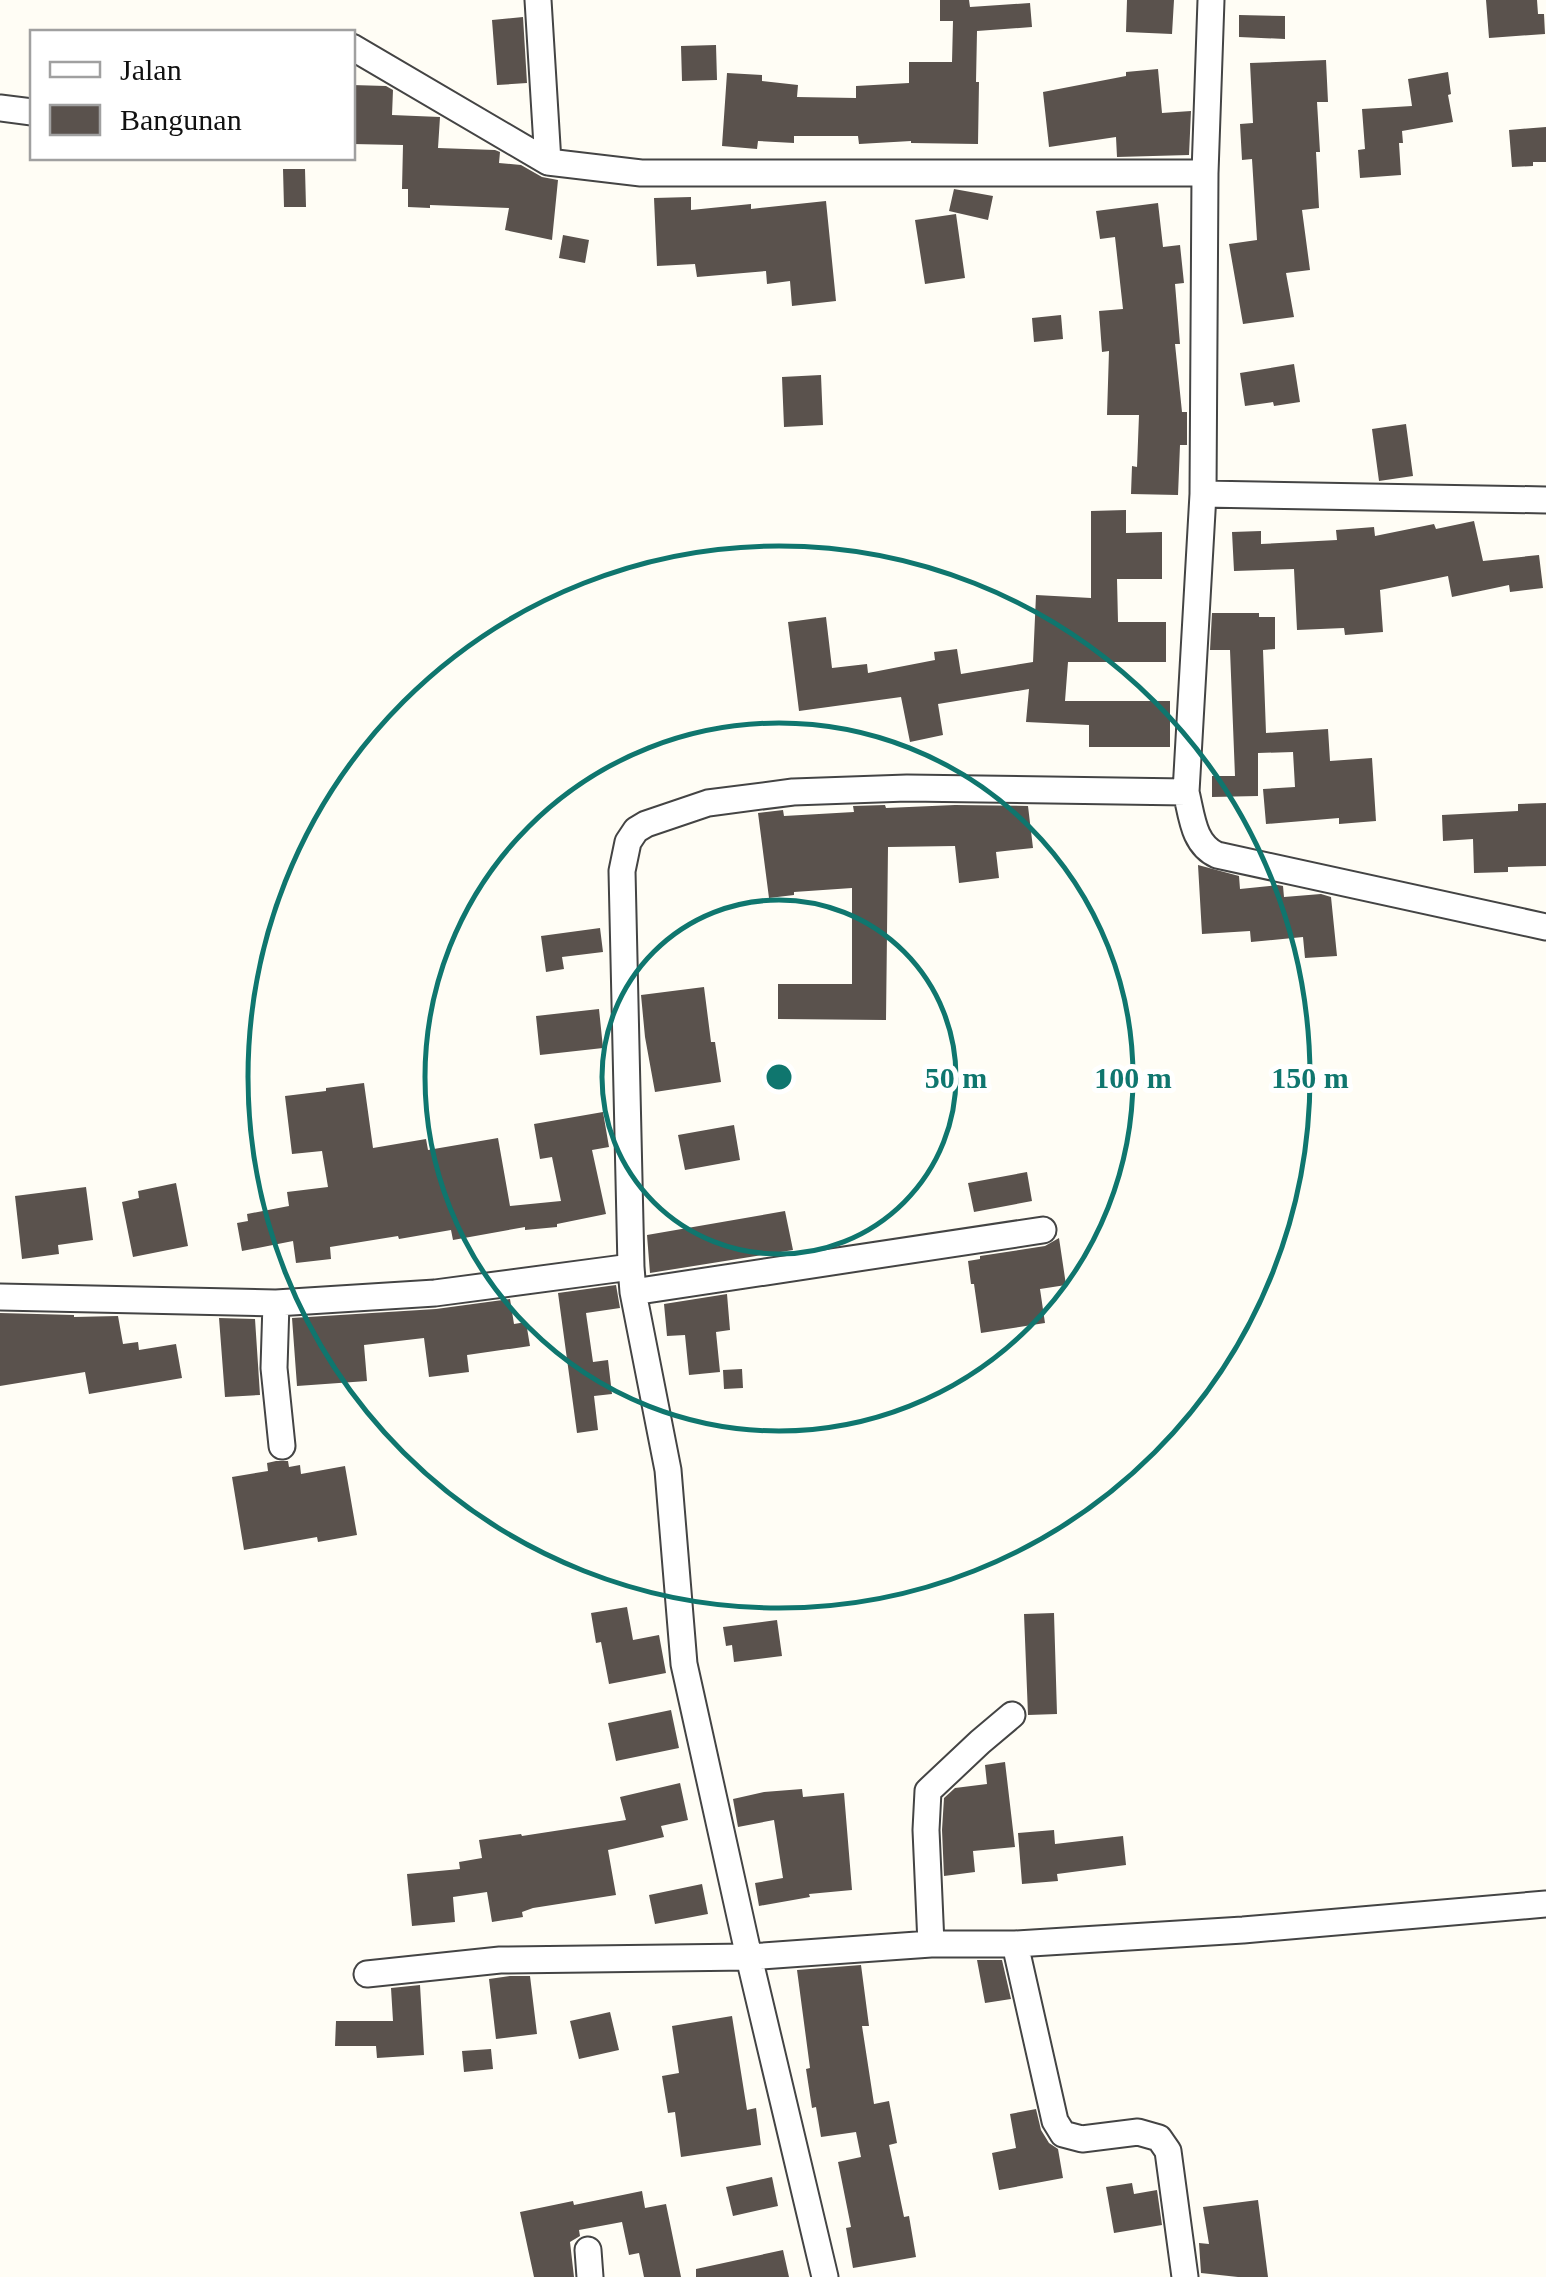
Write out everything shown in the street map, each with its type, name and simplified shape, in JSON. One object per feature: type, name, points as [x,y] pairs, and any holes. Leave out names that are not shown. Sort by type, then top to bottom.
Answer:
[{"type":"street","points":[[538,0],[548,162]]},
{"type":"street","points":[[1211,0],[1204,494],[1186,792],[1198,839],[1206,850],[1218,855],[1546,927]]},
{"type":"street","points":[[355,49],[548,162],[641,173],[1206,173]]},
{"type":"street","points":[[0,108],[30,112]]},
{"type":"street","points":[[1204,494],[1546,500]]},
{"type":"street","points":[[825,2277],[684,1664],[668,1470],[632,1280],[622,871],[628,842],[646,824],[708,803],[793,792],[908,788],[1186,792]]},
{"type":"street","points":[[0,1297],[276,1303],[632,1280],[1043,1230]]},
{"type":"street","points":[[276,1303],[274,1368],[282,1446]]},
{"type":"street","points":[[931,1944],[928,1791],[1012,1715]]},
{"type":"street","points":[[367,1974],[500,1960],[749,1957],[931,1944],[1015,1944],[1243,1930],[1546,1904]]},
{"type":"street","points":[[1015,1944],[1054,2121],[1063,2134],[1082,2139],[1138,2132],[1159,2138],[1168,2151],[1185,2277]]},
{"type":"street","points":[[588,2250],[590,2277]]},
{"type":"building","points":[[940,0],[969,0],[970,7],[1030,3],[1032,27],[977,31],[978,144],[859,144],[858,136],[794,136],[794,143],[758,141],[757,149],[722,146],[727,73],[762,75],[762,81],[798,85],[797,97],[856,98],[856,86],[909,83],[909,62],[952,62],[953,21],[940,21]]},
{"type":"building","points":[[1127,0],[1174,0],[1172,34],[1126,32]]},
{"type":"building","points":[[1486,0],[1537,0],[1538,14],[1544,14],[1545,34],[1489,38]]},
{"type":"building","points":[[1239,15],[1285,16],[1285,39],[1239,37]]},
{"type":"building","points":[[523,17],[527,83],[497,85],[492,20]]},
{"type":"building","points":[[716,45],[717,80],[682,81],[681,46]]},
{"type":"building","points":[[1326,60],[1328,102],[1317,102],[1319,208],[1302,210],[1310,270],[1286,273],[1294,317],[1243,324],[1229,244],[1257,240],[1252,159],[1242,160],[1240,124],[1253,123],[1250,63]]},
{"type":"building","points":[[1158,69],[1162,113],[1191,111],[1189,155],[1117,157],[1116,137],[1049,147],[1043,92],[1126,76],[1126,72]]},
{"type":"building","points":[[1448,72],[1453,122],[1402,131],[1401,175],[1360,178],[1358,150],[1365,149],[1362,109],[1412,106],[1408,79]]},
{"type":"building","points":[[355,85],[386,86],[393,90],[392,115],[440,117],[438,148],[495,150],[500,152],[499,163],[521,165],[542,177],[558,180],[552,240],[505,230],[509,208],[408,207],[408,189],[402,189],[403,145],[355,144]]},
{"type":"building","points":[[1546,127],[1546,162],[1512,167],[1509,130]]},
{"type":"building","points":[[283,169],[305,169],[306,207],[284,207]]},
{"type":"building","points":[[954,189],[993,196],[988,220],[949,211]]},
{"type":"building","points":[[691,197],[691,210],[826,201],[836,301],[792,306],[790,281],[767,284],[766,271],[697,277],[695,264],[657,266],[654,198]]},
{"type":"building","points":[[1158,203],[1163,247],[1180,245],[1184,283],[1175,284],[1180,344],[1175,344],[1182,412],[1187,412],[1187,445],[1180,445],[1178,495],[1131,494],[1132,466],[1137,467],[1139,415],[1107,415],[1109,351],[1102,352],[1099,311],[1123,309],[1115,237],[1100,239],[1096,211]]},
{"type":"building","points":[[956,214],[965,278],[925,284],[915,220]]},
{"type":"building","points":[[563,235],[589,240],[585,263],[559,258]]},
{"type":"building","points":[[1061,315],[1063,339],[1034,342],[1032,318]]},
{"type":"building","points":[[1294,364],[1300,402],[1245,406],[1240,373]]},
{"type":"building","points":[[821,375],[823,425],[784,427],[782,377]]},
{"type":"building","points":[[1406,424],[1413,476],[1379,481],[1372,429]]},
{"type":"building","points":[[1126,510],[1126,533],[1162,532],[1162,579],[1117,579],[1118,622],[1166,622],[1166,662],[1068,662],[1065,701],[1170,701],[1170,747],[1089,747],[1089,725],[1026,722],[1029,689],[938,704],[943,735],[910,742],[901,697],[799,711],[788,622],[826,617],[832,668],[867,664],[868,673],[935,660],[934,652],[957,649],[961,674],[1033,662],[1036,595],[1091,598],[1091,511]]},
{"type":"building","points":[[1474,521],[1483,561],[1539,555],[1543,588],[1510,592],[1509,585],[1452,597],[1448,576],[1380,590],[1383,632],[1345,635],[1344,628],[1297,630],[1294,569],[1234,571],[1232,532],[1261,531],[1261,544],[1337,540],[1336,530],[1374,527],[1375,536],[1434,524],[1436,529]]},
{"type":"building","points":[[1212,613],[1275,617],[1275,649],[1263,650],[1266,733],[1328,729],[1330,761],[1372,758],[1376,821],[1339,824],[1339,818],[1266,824],[1263,789],[1295,787],[1293,752],[1258,753],[1258,796],[1212,797],[1212,776],[1235,776],[1230,650],[1210,650]]},
{"type":"building","points":[[1546,803],[1546,866],[1474,873],[1473,839],[1443,841],[1442,815],[1518,811],[1518,804]]},
{"type":"building","points":[[853,806],[1028,806],[1033,848],[996,852],[999,878],[959,883],[955,846],[888,847],[886,1020],[778,1019],[778,984],[852,984],[852,888],[769,898],[758,813],[783,810],[784,816],[854,812]]},
{"type":"building","points":[[1198,865],[1239,876],[1240,889],[1278,885],[1283,886],[1284,897],[1331,897],[1337,956],[1305,958],[1303,937],[1251,942],[1250,931],[1202,934]]},
{"type":"building","points":[[600,928],[603,952],[562,957],[564,969],[546,972],[541,936]]},
{"type":"building","points":[[704,987],[721,1082],[655,1092],[641,995]]},
{"type":"building","points":[[599,1009],[603,1048],[540,1055],[536,1016]]},
{"type":"building","points":[[364,1083],[373,1148],[426,1139],[428,1150],[498,1138],[510,1206],[561,1201],[552,1157],[540,1159],[534,1124],[603,1112],[609,1147],[592,1150],[606,1214],[557,1227],[525,1227],[453,1240],[451,1230],[399,1239],[398,1236],[330,1247],[331,1259],[296,1263],[293,1241],[242,1251],[237,1223],[248,1221],[247,1214],[289,1206],[287,1192],[328,1187],[322,1151],[292,1154],[285,1096]]},
{"type":"building","points":[[734,1125],[740,1160],[685,1170],[678,1135]]},
{"type":"building","points":[[1027,1172],[1032,1201],[974,1212],[968,1183]]},
{"type":"building","points":[[176,1183],[188,1246],[133,1257],[122,1202],[139,1198],[138,1191]]},
{"type":"building","points":[[86,1187],[93,1240],[58,1245],[59,1254],[22,1259],[15,1196]]},
{"type":"building","points":[[785,1211],[793,1250],[650,1273],[647,1235]]},
{"type":"building","points":[[1059,1238],[1066,1285],[1040,1289],[1045,1323],[981,1333],[968,1261],[1045,1246]]},
{"type":"building","points":[[616,1285],[620,1308],[586,1313],[593,1362],[608,1360],[612,1394],[594,1396],[598,1430],[577,1433],[558,1293]]},
{"type":"building","points":[[727,1294],[730,1330],[716,1332],[720,1372],[689,1375],[685,1335],[667,1336],[664,1304]]},
{"type":"building","points":[[510,1299],[514,1324],[526,1322],[530,1346],[467,1355],[469,1372],[429,1377],[424,1338],[364,1345],[367,1381],[297,1386],[292,1318],[436,1309]]},
{"type":"building","points":[[0,1313],[118,1316],[123,1344],[138,1342],[139,1350],[176,1344],[182,1378],[89,1394],[85,1372],[0,1386]]},
{"type":"building","points":[[219,1318],[255,1319],[260,1395],[225,1397]]},
{"type":"building","points":[[742,1369],[743,1388],[724,1389],[723,1370]]},
{"type":"building","points":[[288,1461],[289,1467],[300,1465],[301,1474],[345,1466],[357,1535],[318,1542],[317,1537],[244,1550],[232,1477],[268,1471],[267,1463]]},
{"type":"building","points":[[627,1607],[633,1640],[659,1635],[666,1673],[609,1684],[591,1613]]},
{"type":"building","points":[[1054,1613],[1057,1714],[1028,1715],[1024,1614]]},
{"type":"building","points":[[777,1620],[782,1656],[734,1662],[732,1645],[726,1646],[723,1627]]},
{"type":"building","points":[[671,1710],[679,1748],[616,1761],[608,1723]]},
{"type":"building","points":[[1005,1762],[1015,1847],[973,1851],[975,1872],[944,1876],[944,1798],[955,1788],[987,1784],[985,1765]]},
{"type":"building","points":[[680,1783],[688,1820],[661,1826],[664,1837],[608,1850],[616,1895],[533,1908],[522,1912],[523,1917],[492,1922],[487,1892],[453,1897],[455,1922],[412,1926],[407,1874],[460,1869],[459,1862],[482,1858],[479,1840],[626,1820],[620,1797]]},
{"type":"building","points":[[802,1789],[803,1797],[844,1793],[852,1890],[809,1894],[810,1897],[759,1906],[755,1883],[783,1878],[774,1820],[738,1827],[733,1799]]},
{"type":"building","points":[[1054,1830],[1055,1844],[1123,1836],[1126,1865],[1057,1874],[1058,1881],[1022,1884],[1018,1833]]},
{"type":"building","points":[[702,1884],[708,1914],[655,1924],[649,1895]]},
{"type":"building","points":[[977,1960],[1002,1960],[1011,1999],[985,2003]]},
{"type":"building","points":[[861,1965],[869,2026],[862,2026],[874,2104],[889,2101],[897,2143],[889,2145],[916,2257],[853,2268],[846,2228],[851,2227],[838,2162],[861,2157],[856,2132],[821,2137],[806,2069],[810,2068],[797,1970]]},
{"type":"building","points":[[530,1976],[537,2034],[496,2039],[489,1979]]},
{"type":"building","points":[[420,1985],[424,2055],[377,2058],[376,2046],[335,2046],[336,2021],[393,2021],[391,1988]]},
{"type":"building","points":[[610,2012],[619,2050],[579,2059],[570,2021]]},
{"type":"building","points":[[732,2016],[747,2110],[756,2108],[761,2145],[681,2157],[675,2112],[668,2113],[662,2076],[679,2073],[672,2026]]},
{"type":"building","points":[[491,2049],[493,2069],[464,2072],[462,2051]]},
{"type":"building","points":[[1036,2109],[1041,2130],[1058,2149],[1063,2178],[999,2190],[992,2153],[1016,2148],[1010,2114]]},
{"type":"building","points":[[772,2177],[778,2206],[733,2216],[726,2187]]},
{"type":"building","points":[[1132,2183],[1134,2194],[1157,2190],[1162,2225],[1114,2233],[1106,2187]]},
{"type":"building","points":[[642,2191],[645,2208],[666,2204],[681,2277],[644,2277],[639,2253],[629,2255],[622,2222],[579,2230],[580,2236],[570,2242],[574,2277],[534,2277],[520,2212]]},
{"type":"building","points":[[1258,2200],[1268,2277],[1201,2273],[1199,2243],[1209,2244],[1203,2207]]},
{"type":"building","points":[[783,2250],[789,2277],[696,2277],[696,2269]]}]
